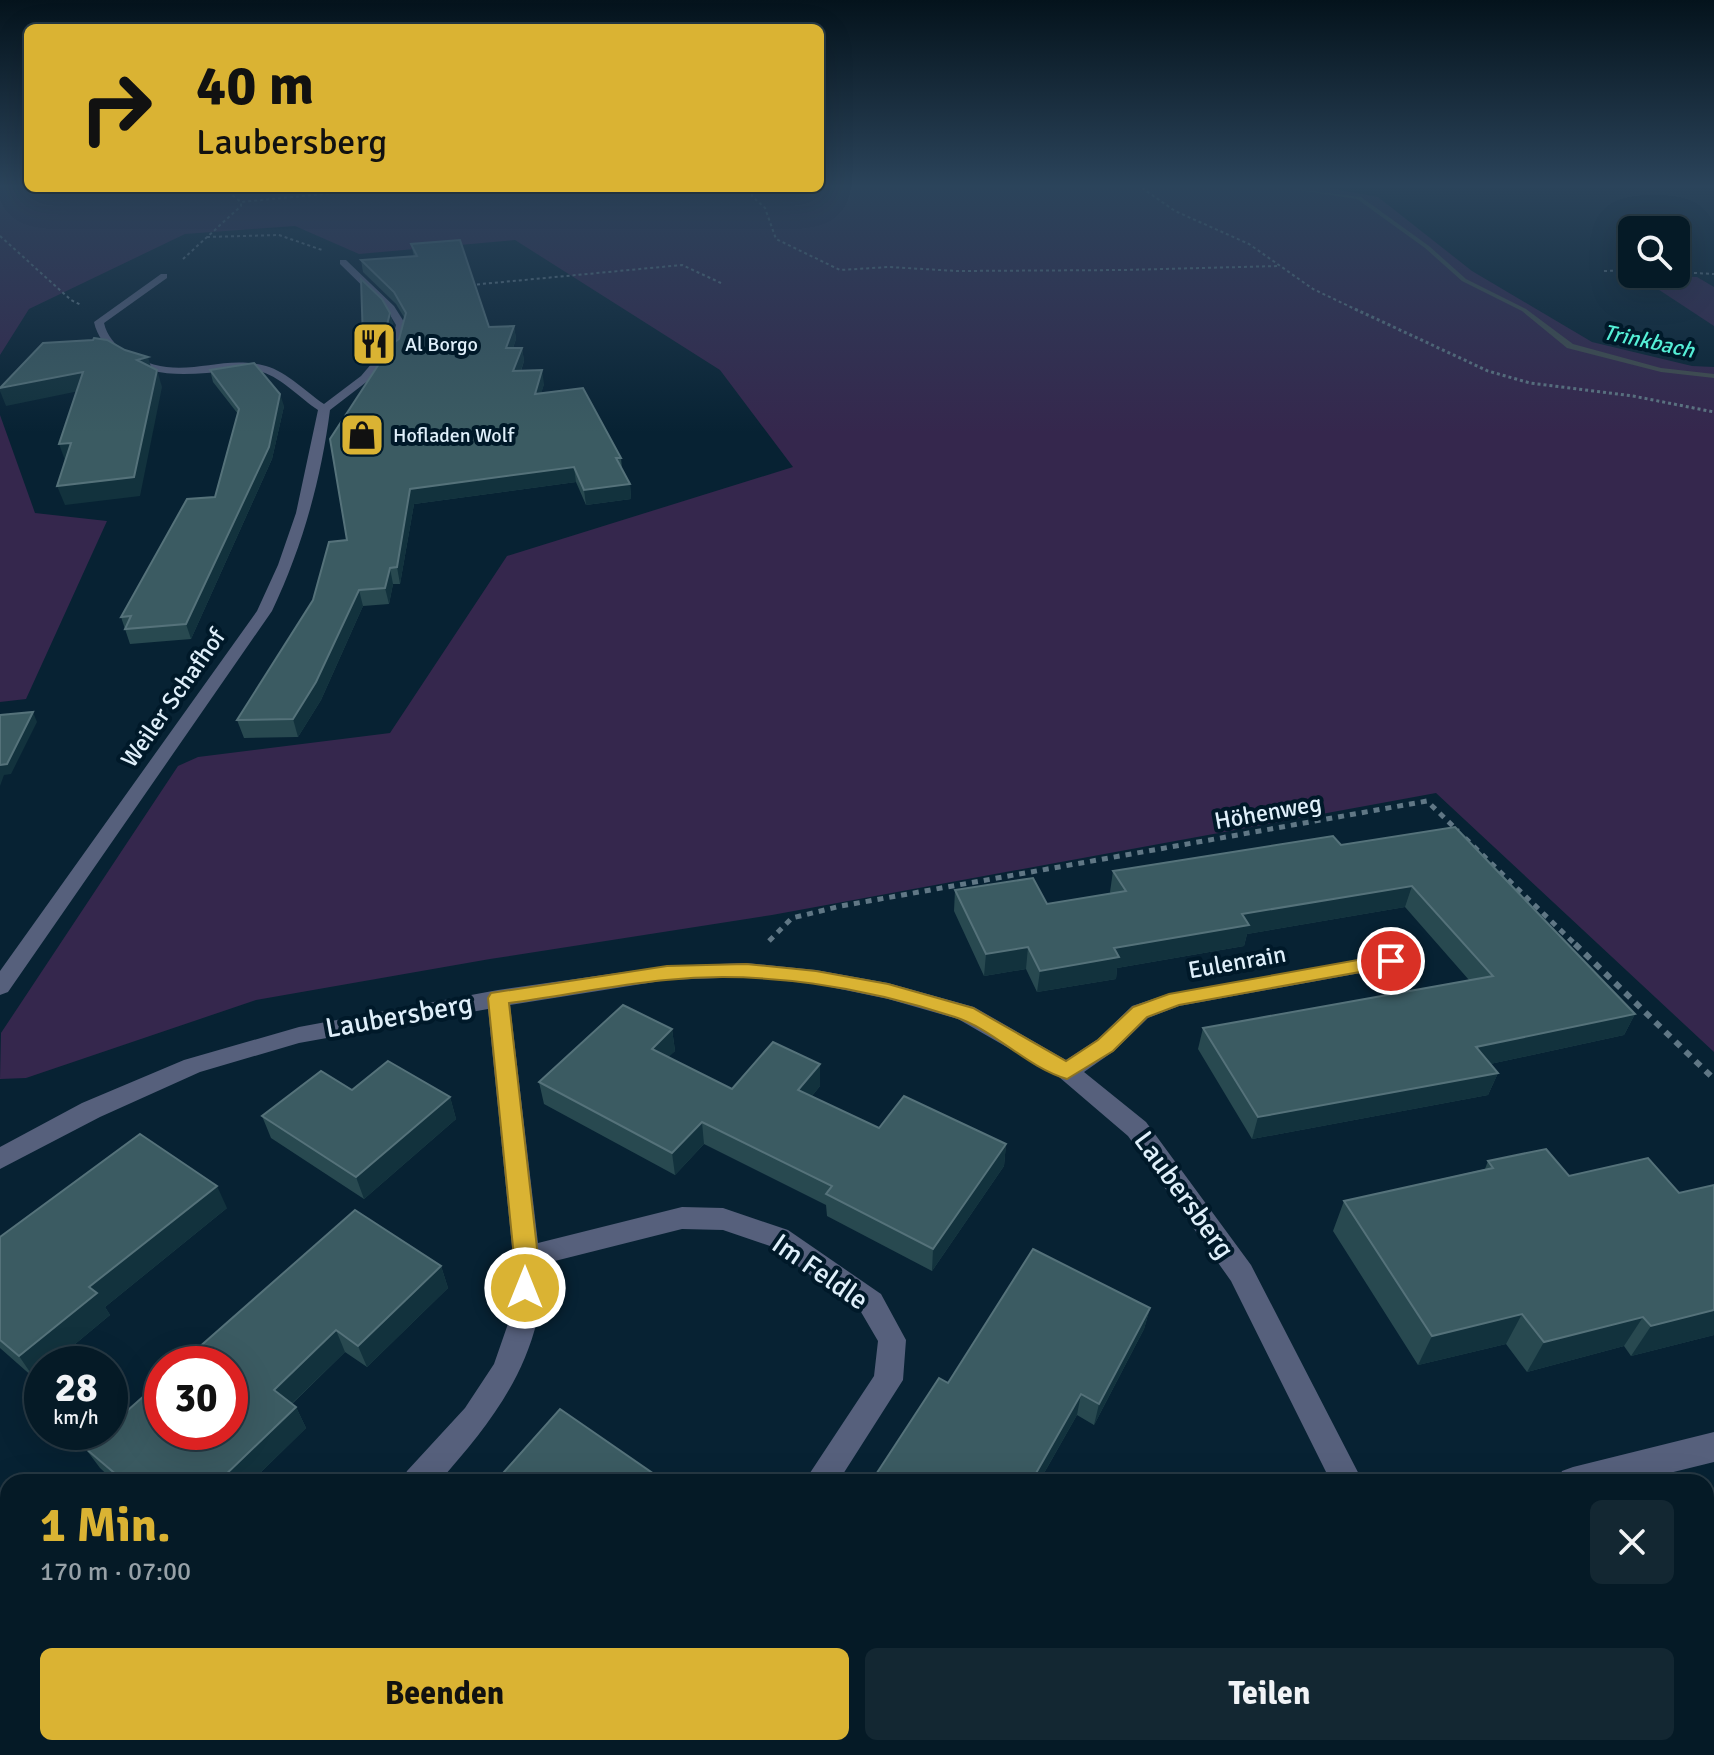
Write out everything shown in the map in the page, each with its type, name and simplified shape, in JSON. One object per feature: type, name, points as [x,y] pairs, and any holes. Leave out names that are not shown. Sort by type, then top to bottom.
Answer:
[{"type":"street","points":[[164,276],[102,318],[99,328],[114,348],[137,366],[169,373],[271,370],[302,396],[324,409],[365,378],[382,358],[395,349],[401,325],[391,308],[351,270]]},
{"type":"street","name":"Weiler Schafhof","points":[[0,987],[264,611],[291,552],[322,431],[324,409]]},
{"type":"street","name":"Eulenrain","points":[[1067,1071],[1106,1045],[1140,1012],[1176,999],[1391,961]]},
{"type":"street","name":"Laubersberg","points":[[0,1159],[91,1110],[192,1066],[299,1035],[498,998],[667,973],[746,970],[816,977],[888,991],[966,1013],[1067,1071],[1137,1129],[1241,1273],[1343,1474]]},
{"type":"street","points":[[425,1474],[476,1418],[506,1370],[524,1318],[526,1257],[498,998]]},
{"type":"street","name":"Im Feldle","points":[[526,1257],[682,1218],[723,1219],[779,1238],[871,1303],[892,1340],[888,1380],[825,1474]]},
{"type":"street","points":[[1605,1474],[1714,1447]]},
{"type":"path","points":[[38,270],[71,300],[102,318]]},
{"type":"path","points":[[164,276],[171,270]]},
{"type":"path","points":[[467,285],[629,270]]},
{"type":"path","points":[[693,270],[721,283]]},
{"type":"path","points":[[938,270],[1128,270]]},
{"type":"path","points":[[1287,270],[1313,289],[1488,371],[1530,383],[1633,396],[1714,412]]},
{"type":"path","points":[[1604,271],[1618,270]]},
{"type":"path","points":[[1690,273],[1714,274]]},
{"type":"path","name":"Höhenweg","points":[[746,970],[792,918],[841,906],[1427,801],[1714,1079]]},
{"type":"shaded area","points":[[0,270],[110,270],[29,309],[0,355]]},
{"type":"shaded area","points":[[562,270],[1471,270],[1592,342],[1692,366],[1714,367],[1714,1052],[1436,793],[772,915],[490,959],[256,1000],[26,1078],[0,1079],[1,1033],[178,766],[198,757],[390,733],[507,556],[793,467],[720,370]]},
{"type":"shaded area","points":[[1690,277],[1697,277],[1714,287],[1714,326],[1656,288],[1690,288]]},
{"type":"shaded area","points":[[0,415],[35,513],[107,521],[26,699],[0,702]]},
{"type":"building","points":[[371,270],[470,270],[489,327],[514,326],[506,348],[522,348],[513,371],[542,370],[535,394],[583,388],[621,458],[616,458],[630,484],[584,490],[574,467],[410,489],[397,567],[390,568],[385,588],[359,590],[316,682],[293,719],[237,720],[313,600],[329,542],[347,540],[330,439],[392,344],[399,339],[406,313],[394,292]]},
{"type":"building","points":[[361,279],[382,299],[390,313],[385,333],[375,339],[363,340]]},
{"type":"building","points":[[94,338],[107,340],[148,357],[137,360],[157,370],[134,477],[57,486],[71,443],[59,444],[83,372],[0,388],[43,343]]},
{"type":"building","points":[[254,363],[280,394],[269,447],[186,624],[125,629],[131,616],[121,617],[187,499],[215,497],[239,409],[210,370]]},
{"type":"building","points":[[33,712],[7,764],[0,765],[0,715]]},
{"type":"building","points":[[1455,827],[1635,1014],[1476,1047],[1498,1073],[1258,1117],[1203,1028],[1493,976],[1412,886],[1242,914],[1249,925],[1114,948],[1119,957],[1040,971],[1028,947],[986,954],[955,890],[1033,878],[1047,904],[1126,891],[1113,871],[1333,836],[1341,845]]},
{"type":"building","points":[[623,1005],[672,1029],[652,1049],[732,1089],[773,1042],[820,1064],[798,1090],[879,1128],[904,1096],[1006,1144],[933,1249],[826,1194],[832,1186],[702,1122],[672,1153],[539,1082]]},
{"type":"building","points":[[388,1061],[450,1097],[356,1177],[262,1116],[321,1071],[352,1090]]},
{"type":"building","points":[[140,1134],[217,1186],[89,1287],[97,1293],[31,1346],[24,1346],[24,1352],[19,1356],[0,1340],[0,1237]]},
{"type":"building","points":[[1546,1149],[1569,1176],[1648,1158],[1679,1193],[1714,1185],[1714,1310],[1651,1326],[1643,1317],[1544,1342],[1522,1314],[1432,1336],[1344,1201],[1493,1168],[1488,1161]]},
{"type":"building","points":[[355,1210],[441,1266],[358,1346],[336,1330],[274,1390],[296,1407],[226,1474],[116,1474],[87,1450],[128,1450],[128,1410],[144,1396],[144,1450],[248,1450],[248,1346],[200,1346]]},
{"type":"building","points":[[1033,1249],[1150,1308],[1099,1404],[1081,1394],[1036,1474],[876,1474],[939,1378],[948,1383]]},
{"type":"building","points":[[560,1409],[654,1474],[502,1474]]},
{"type":"waterway","name":"Trinkbach","points":[[1453,270],[1464,280],[1524,310],[1570,346],[1661,370],[1714,376]]},
{"type":"place","name":"Al Borgo","points":[[374,344]]},
{"type":"place","name":"Hofladen Wolf","points":[[362,435]]},
{"type":"route","points":[[525,1288],[526,1257],[498,998],[667,973],[746,970],[816,977],[888,991],[966,1013],[1067,1071],[1106,1045],[1140,1012],[1176,999],[1391,961]]}]
